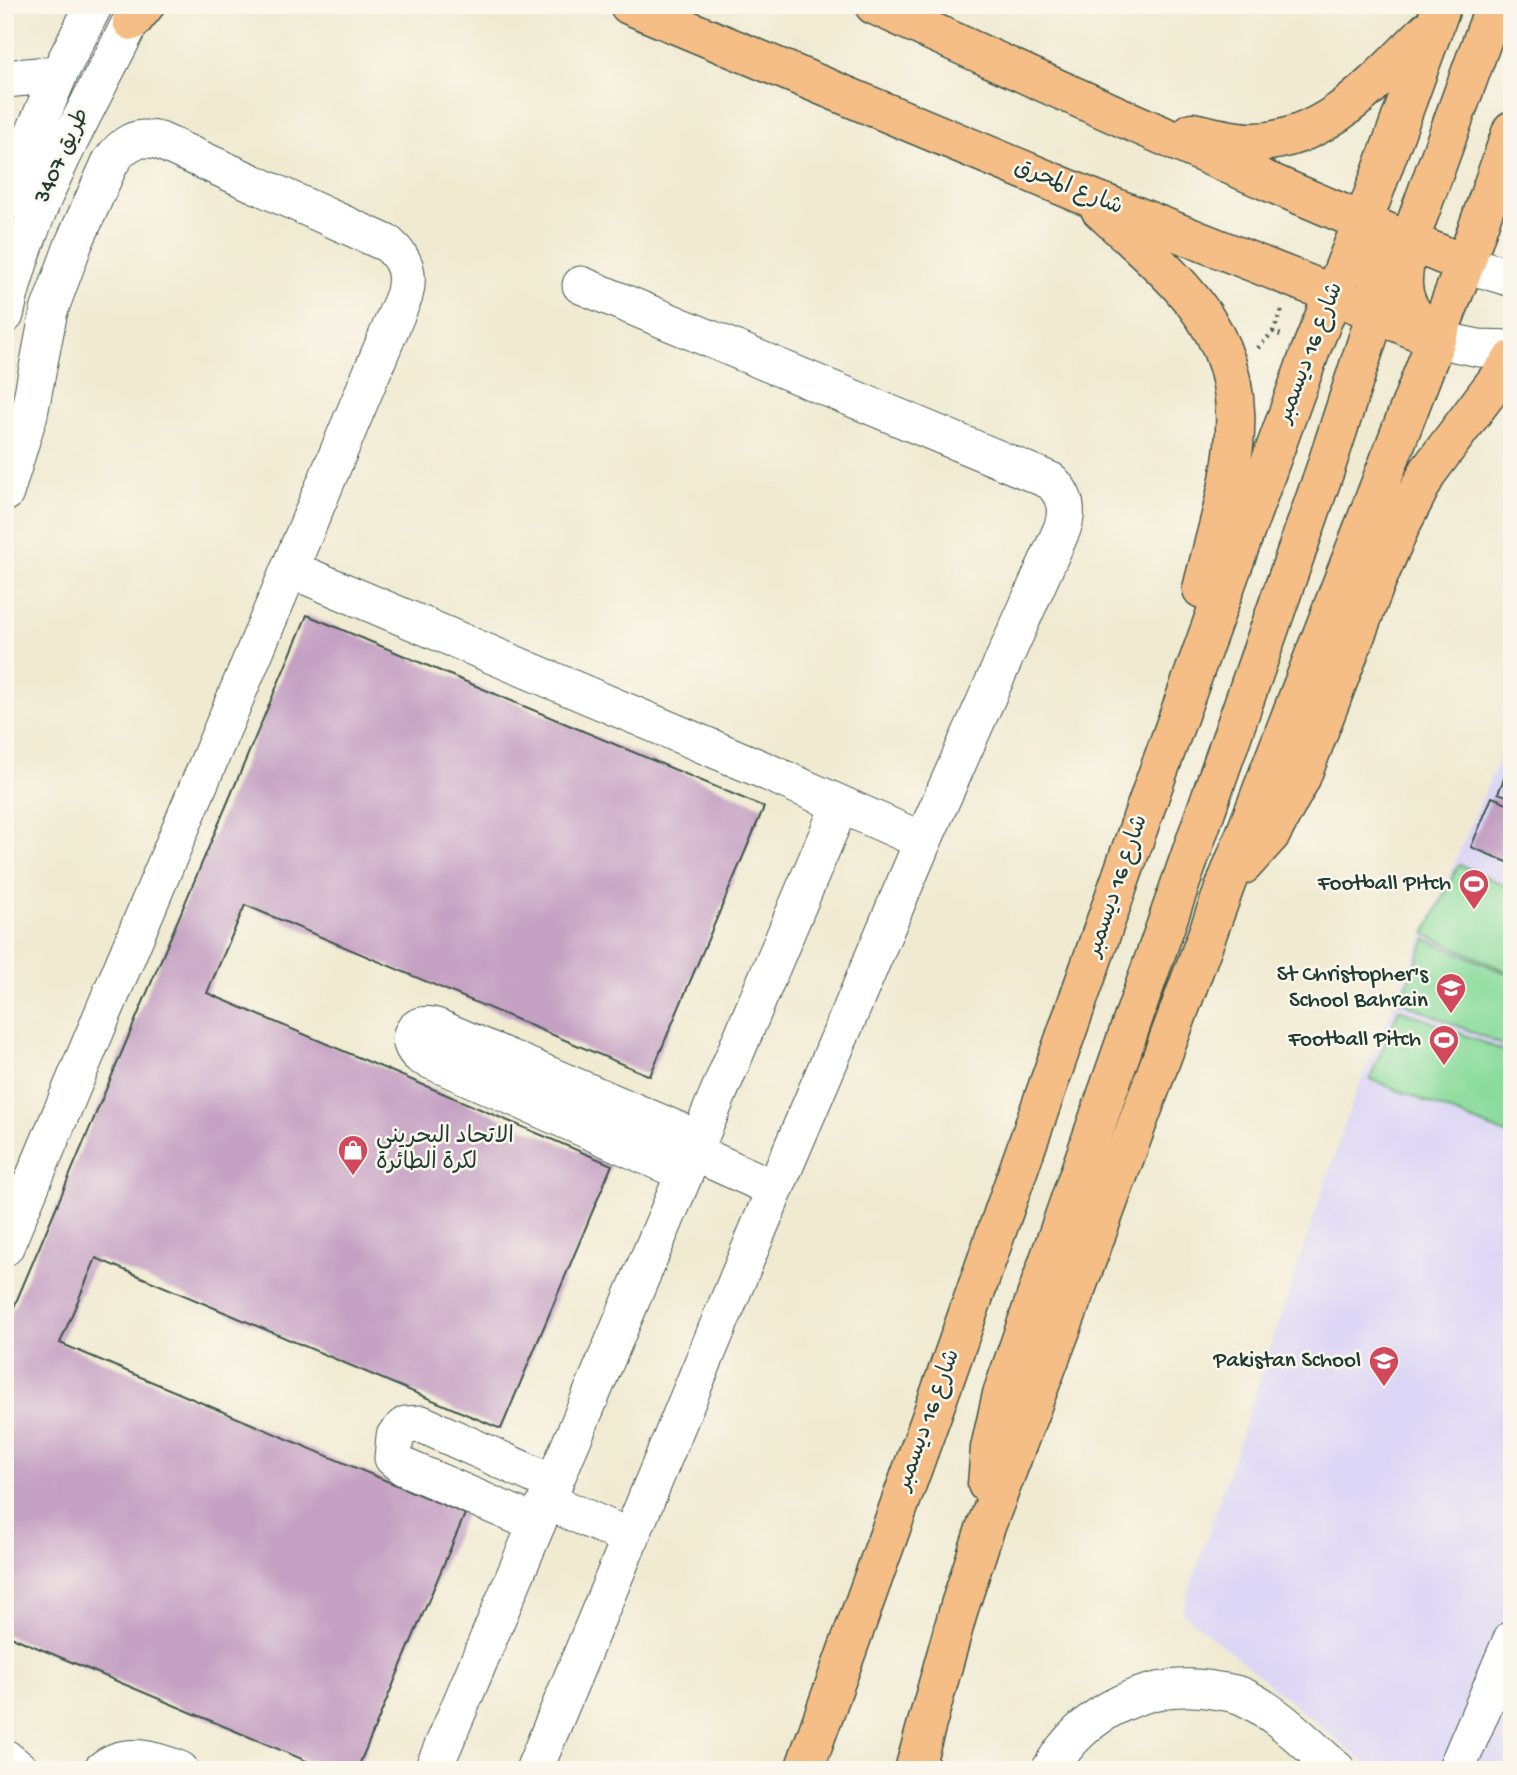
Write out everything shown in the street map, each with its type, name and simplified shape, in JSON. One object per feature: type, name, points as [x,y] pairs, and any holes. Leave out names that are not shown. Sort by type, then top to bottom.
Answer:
[{"type":"main road","name":"شارع المحرق","points":[[629,5],[1086,195],[1333,294],[1435,339]]},
{"type":"main road","points":[[874,5],[1114,115],[1361,223],[1465,264]]},
{"type":"main road","points":[[1435,339],[1414,315],[1402,289],[1401,276],[1409,242],[1495,5]]},
{"type":"main road","points":[[1114,115],[1230,140],[1279,140],[1304,133],[1348,106],[1438,14]]},
{"type":"main road","name":"شارع 16 ديسمبر","points":[[804,1770],[1155,781],[1438,14]]},
{"type":"main road","points":[[914,1770],[960,1605],[985,1529],[1227,881],[1465,264],[1512,130]]},
{"type":"main road","points":[[1086,195],[1181,287],[1204,315],[1220,344],[1231,376],[1237,416],[1234,456],[1155,781]]},
{"type":"main road","points":[[985,1529],[989,1448],[1002,1394],[1325,470],[1376,313],[1379,287],[1361,223]]},
{"type":"main road","points":[[1227,881],[1271,834],[1284,813],[1301,778],[1387,558],[1428,472],[1512,360]]},
{"type":"street","name":"طريق 3407","points":[[5,202],[59,74],[94,5]]},
{"type":"street","name":"طريق 3407","points":[[5,315],[31,225],[77,124],[139,10]]},
{"type":"street","points":[[5,79],[59,74]]},
{"type":"street","points":[[5,1247],[404,296],[408,281],[406,267],[399,254],[388,244],[160,141],[145,137],[131,141],[119,150],[110,163],[74,243],[49,311],[29,414],[8,474]]},
{"type":"street","points":[[1465,264],[1512,278]]},
{"type":"street","points":[[534,1770],[775,1189],[923,841],[1065,519],[1063,498],[1051,481],[581,285]]},
{"type":"street","name":"شارع المحرق","points":[[1435,339],[1479,348],[1512,349]]},
{"type":"street","points":[[290,569],[923,841]]},
{"type":"street","points":[[433,1770],[840,805]]},
{"type":"street","points":[[692,1155],[428,1024],[419,1026],[412,1033],[410,1042],[413,1050],[421,1056],[692,1155],[775,1189]]},
{"type":"street","points":[[546,1503],[631,1538]]},
{"type":"street","points":[[1456,1770],[1512,1639]]},
{"type":"street","points":[[1050,1770],[1060,1751],[1085,1727],[1115,1705],[1145,1693],[1178,1687],[1206,1688],[1241,1695],[1266,1709],[1337,1770]]},
{"type":"street","points":[[5,1758],[20,1770]]},
{"type":"street","points":[[102,1770],[118,1761],[131,1758],[159,1761],[180,1770]]},
{"type":"shaded area","name":"Pakistan School","points":[[1512,729],[1512,1770],[1373,1770],[1182,1612],[1354,1097]]},
{"type":"green space","name":"Football PItch","points":[[1459,864],[1512,889],[1512,974],[1425,934]]},
{"type":"green space","name":"Football Pitch","points":[[1426,939],[1512,976],[1512,1049],[1400,1001]]},
{"type":"green space","name":"Football Pitch","points":[[1399,1009],[1512,1054],[1512,1119],[1506,1134],[1370,1079]]},
{"type":"building","points":[[307,615],[764,807],[650,1076],[245,905],[207,993],[612,1165],[501,1429],[96,1258],[60,1343],[465,1514],[357,1770],[328,1770],[5,1634],[5,1328]]},
{"type":"building","points":[[1512,760],[1512,798],[1498,793]]},
{"type":"building","points":[[1492,797],[1512,805],[1512,864],[1471,847]]},
{"type":"place","name":"Football PItch","points":[[1474,911]]},
{"type":"place","name":"St Christopher's School Bahrain","points":[[1451,1015]]},
{"type":"place","name":"Football Pitch","points":[[1444,1067]]},
{"type":"place","name":"الاتحاد البحريني لكرة الطائرة","points":[[353,1177]]},
{"type":"place","name":"Pakistan School","points":[[1384,1388]]}]
